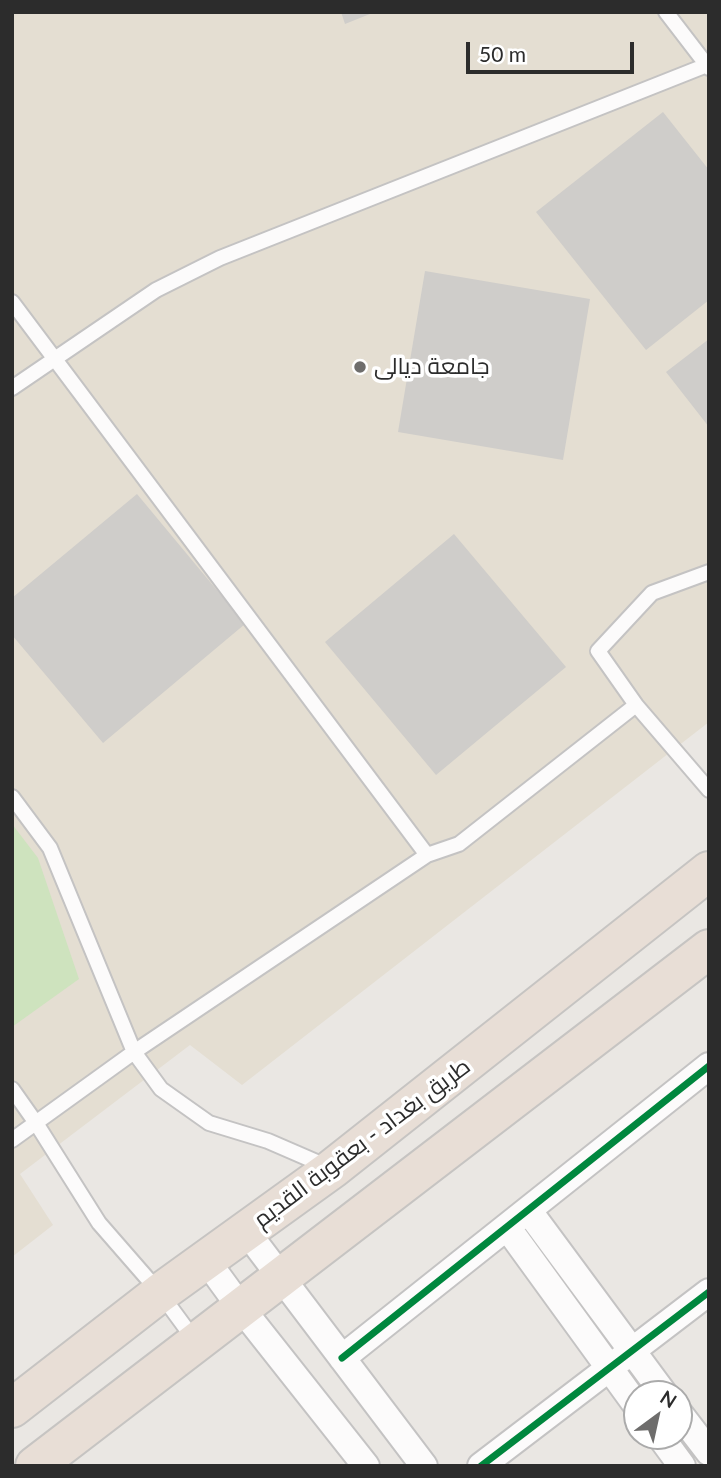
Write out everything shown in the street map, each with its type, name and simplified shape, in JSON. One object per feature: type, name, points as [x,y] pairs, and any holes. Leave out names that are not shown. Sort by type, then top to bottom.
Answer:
[{"type":"highway","name":"طريق بغداد - بعقوبة القديم","points":[[12,1408],[160,1293],[332,1169],[709,872]]},
{"type":"highway","points":[[35,1466],[709,949]]},
{"type":"street","points":[[342,1358],[709,1066]]},
{"type":"street","points":[[528,1210],[653,1380]]},
{"type":"street","points":[[507,1227],[623,1388]]},
{"type":"street","points":[[246,1231],[424,1466]]},
{"type":"street","points":[[206,1260],[366,1466]]},
{"type":"street","points":[[481,1466],[709,1292]]},
{"type":"street","points":[[693,1431],[709,1452]]},
{"type":"street","points":[[670,1450],[682,1466]]},
{"type":"lane","points":[[12,388],[156,289],[220,258],[708,67],[666,12]]},
{"type":"lane","points":[[12,302],[427,855]]},
{"type":"lane","points":[[709,572],[652,593],[598,651],[636,705],[709,790]]},
{"type":"lane","points":[[12,1140],[134,1052],[427,855],[459,844],[636,705]]},
{"type":"lane","points":[[12,797],[50,848],[134,1052],[161,1089],[209,1122],[268,1141],[332,1169]]},
{"type":"lane","points":[[12,1089],[99,1223],[160,1293],[196,1342]]},
{"type":"shaded area","name":"جامعة ديالى","points":[[12,12],[709,12],[709,722],[242,1085],[190,1045],[20,1174],[53,1225],[12,1257]]},
{"type":"green space","points":[[12,824],[38,858],[79,979],[12,1027]]},
{"type":"building","points":[[341,12],[375,12],[345,24]]},
{"type":"building","points":[[663,112],[709,170],[709,300],[646,350],[536,212]]},
{"type":"building","points":[[425,271],[590,299],[563,460],[398,432]]},
{"type":"building","points":[[709,339],[709,427],[666,372]]},
{"type":"building","points":[[137,494],[245,624],[103,743],[12,635],[12,598]]},
{"type":"building","points":[[454,534],[566,667],[436,775],[325,642]]},
{"type":"cycle path","points":[[342,1358],[709,1066]]},
{"type":"cycle path","points":[[481,1466],[709,1292]]},
{"type":"place","name":"جامعة ديالى","points":[[360,367]]}]
